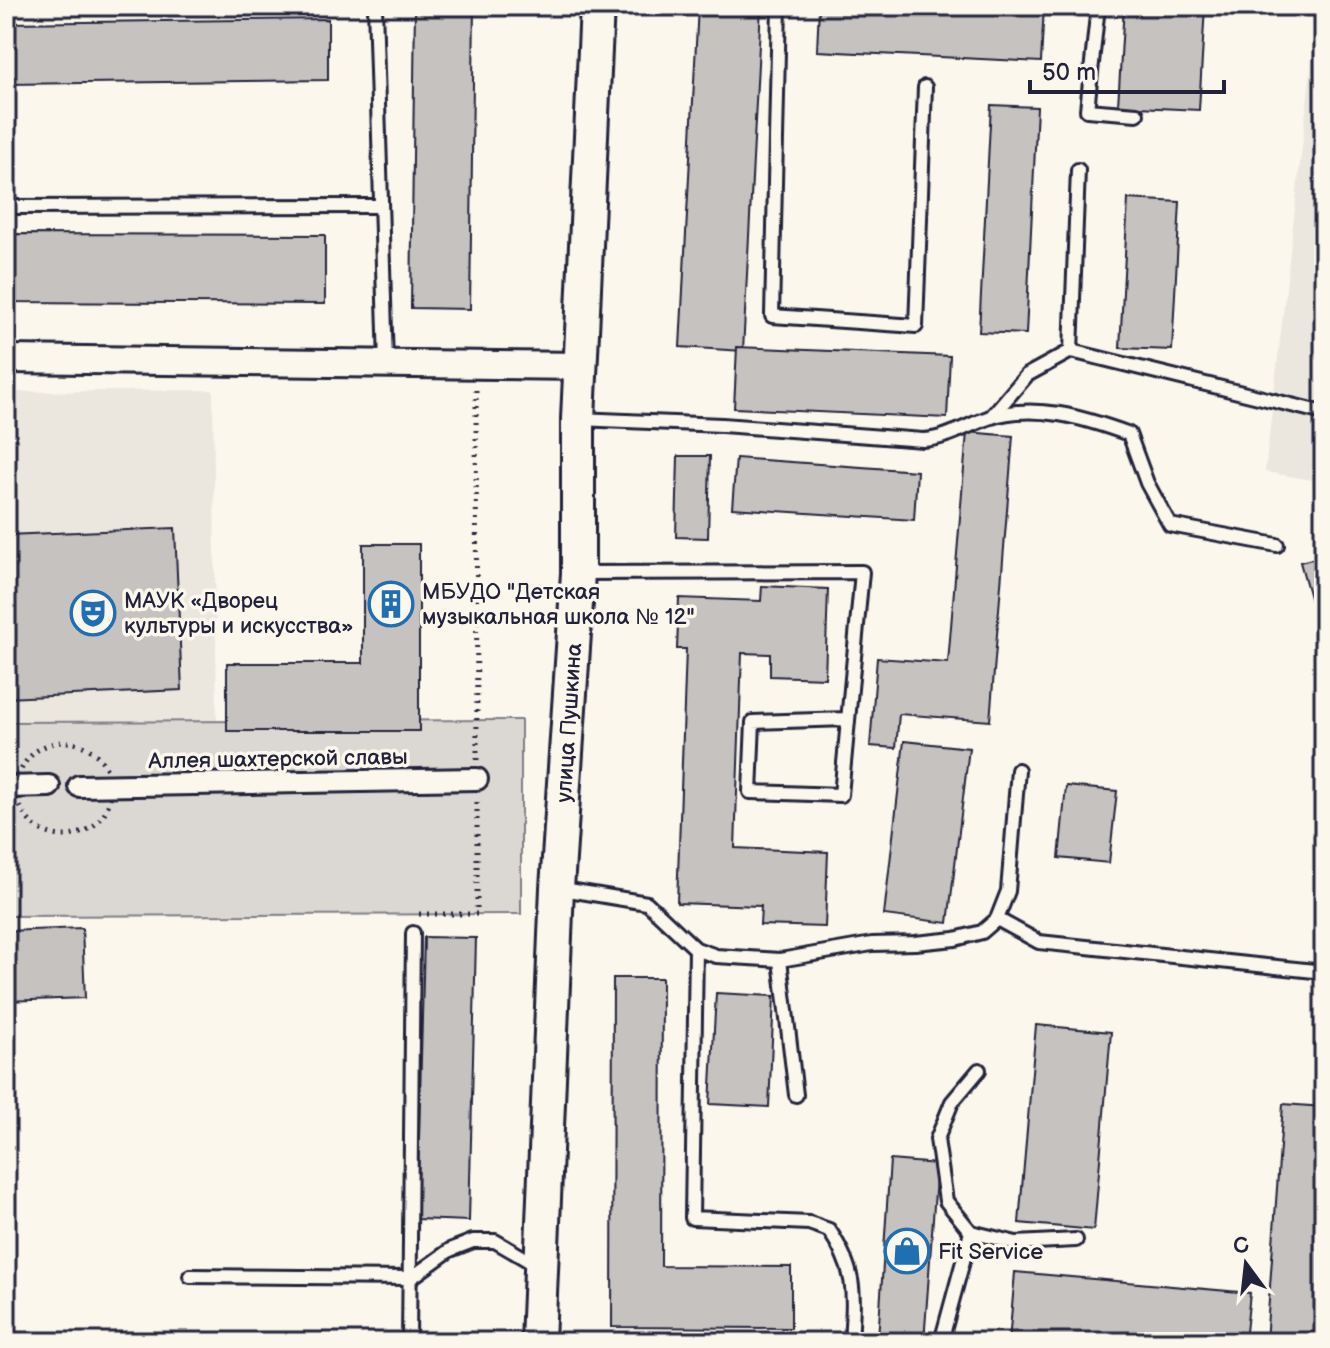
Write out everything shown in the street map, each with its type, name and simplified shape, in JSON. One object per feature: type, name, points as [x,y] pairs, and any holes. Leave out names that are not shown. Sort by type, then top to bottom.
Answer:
[{"type":"street","name":"улица Пушкина","points":[[538,1342],[557,888],[578,573],[578,419],[597,6]]},
{"type":"street","points":[[6,359],[581,366]]},
{"type":"street","name":"Аллея шахтерской славы","points":[[79,786],[477,779]]},
{"type":"street","points":[[6,787],[49,786]]},
{"type":"lane","points":[[375,6],[386,364]]},
{"type":"lane","points":[[779,6],[772,316],[916,326],[925,87]]},
{"type":"lane","points":[[1098,6],[1087,110],[1137,114]]},
{"type":"lane","points":[[1071,351],[1078,170]]},
{"type":"lane","points":[[6,207],[381,206]]},
{"type":"lane","points":[[991,417],[1027,375],[1071,351],[1324,413]]},
{"type":"lane","points":[[578,419],[722,425],[923,440],[937,439],[991,417],[1057,412],[1129,434],[1147,483],[1170,525],[1277,545]]},
{"type":"lane","points":[[578,573],[862,572],[841,795],[750,792],[753,722],[848,719]]},
{"type":"lane","points":[[557,888],[647,903],[696,949],[716,956],[780,960],[872,944],[955,939],[982,932],[997,919],[1008,891],[1018,770]]},
{"type":"lane","points":[[997,919],[1039,942],[1324,972]]},
{"type":"lane","points":[[409,1342],[413,933]]},
{"type":"lane","points":[[696,949],[692,1218],[809,1223],[829,1230],[850,1269],[854,1294],[851,1342]]},
{"type":"lane","points":[[780,960],[796,1095]]},
{"type":"lane","points":[[979,1070],[952,1102],[937,1139],[946,1201],[971,1232],[1016,1243],[1076,1240]]},
{"type":"lane","points":[[941,1342],[971,1232]]},
{"type":"lane","points":[[190,1276],[411,1278],[450,1250],[473,1241],[495,1241],[541,1268]]},
{"type":"path","points":[[413,933],[413,914],[477,914],[476,365]]},
{"type":"shaded area","points":[[1318,6],[1324,6],[1324,482],[1265,472]]},
{"type":"shaded area","points":[[213,390],[217,728],[6,731],[6,392]]},
{"type":"shaded area","points":[[521,720],[521,914],[6,916],[6,722]]},
{"type":"building","points":[[415,6],[474,6],[470,309],[411,308]]},
{"type":"building","points":[[698,6],[761,6],[743,351],[680,347]]},
{"type":"building","points":[[819,6],[1044,6],[1041,62],[817,51]]},
{"type":"building","points":[[1124,6],[1205,6],[1199,110],[1118,106]]},
{"type":"building","points":[[328,19],[328,80],[6,84],[6,23]]},
{"type":"building","points":[[991,105],[1037,107],[1026,334],[979,332]]},
{"type":"building","points":[[1128,199],[1180,202],[1172,350],[1120,348]]},
{"type":"building","points":[[6,234],[325,235],[325,304],[6,302]]},
{"type":"building","points":[[737,347],[950,356],[947,418],[734,408]]},
{"type":"building","points":[[967,432],[1013,436],[990,721],[899,714],[896,748],[870,746],[877,658],[948,663]]},
{"type":"building","points":[[678,456],[710,456],[708,538],[676,537]]},
{"type":"building","points":[[736,458],[917,471],[914,520],[732,508]]},
{"type":"building","name":"МАУК «Дворец культуры и искусства»","points":[[175,528],[182,690],[6,698],[6,535]]},
{"type":"building","name":"МБУДО \"Детская музыкальная школа № 12\"","points":[[363,544],[419,544],[419,731],[227,731],[227,663],[363,663]]},
{"type":"building","points":[[1324,556],[1324,597],[1311,601],[1300,562]]},
{"type":"building","points":[[762,586],[828,589],[825,678],[770,676],[770,654],[742,653],[735,848],[828,852],[825,927],[760,925],[761,906],[677,903],[686,649],[677,649],[679,598],[761,601]]},
{"type":"building","points":[[904,741],[969,748],[948,923],[884,915]]},
{"type":"building","points":[[1066,786],[1117,791],[1109,863],[1059,858]]},
{"type":"building","points":[[82,928],[85,998],[6,1001],[6,931]]},
{"type":"building","points":[[424,937],[476,938],[469,1221],[417,1219]]},
{"type":"building","points":[[613,978],[662,978],[661,1266],[791,1267],[791,1328],[612,1327]]},
{"type":"building","points":[[716,993],[774,996],[769,1107],[710,1104]]},
{"type":"building","points":[[1036,1025],[1111,1032],[1094,1230],[1019,1223]]},
{"type":"building","points":[[1283,1104],[1324,1107],[1324,1342],[1266,1342]]},
{"type":"building","name":"Fit Service","points":[[890,1160],[937,1164],[924,1342],[878,1339]]},
{"type":"building","points":[[1015,1272],[1250,1293],[1245,1342],[1009,1342]]},
{"type":"place","name":"МБУДО \"Детская музыкальная школа № 12\"","points":[[391,604]]},
{"type":"place","name":"МАУК «Дворец культуры и искусства»","points":[[93,613]]},
{"type":"place","name":"Fit Service","points":[[907,1251]]}]
